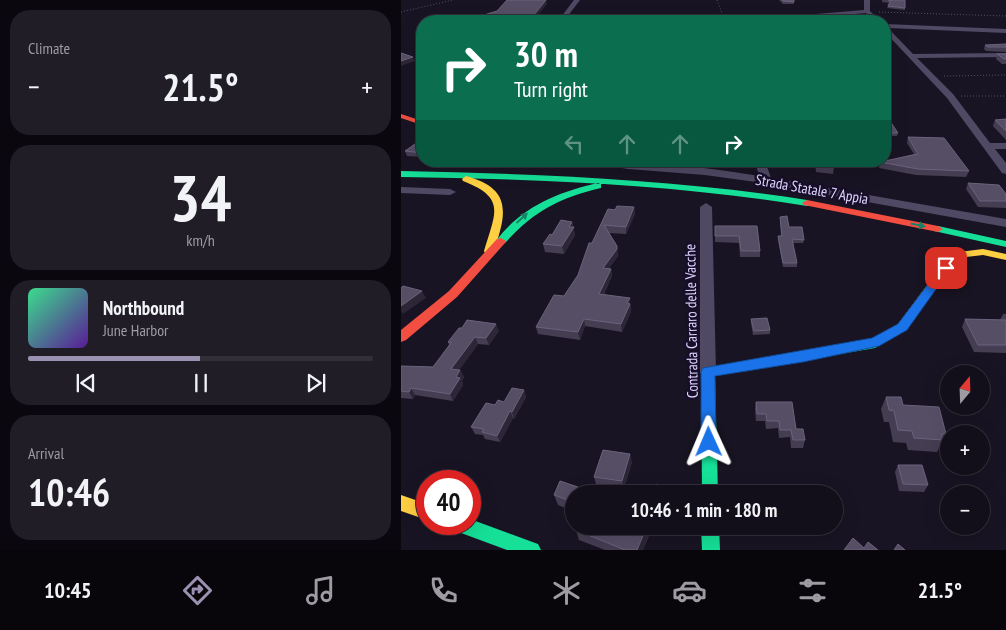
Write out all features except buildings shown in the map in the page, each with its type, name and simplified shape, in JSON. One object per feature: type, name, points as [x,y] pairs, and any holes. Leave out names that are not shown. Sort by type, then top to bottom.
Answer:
[{"type":"main road","points":[[401,116],[416,121]]},
{"type":"main road","name":"Strada Statale 7 Appia","points":[[401,164],[416,165]]},
{"type":"main road","name":"Strada Statale 7 Appia","points":[[491,167],[610,171],[734,182],[799,192],[1006,233]]},
{"type":"main road","points":[[401,176],[466,179],[481,182],[491,188],[499,197],[500,208],[488,253]]},
{"type":"main road","name":"Strada Statale 7 Appia","points":[[401,176],[583,177],[727,190],[809,202],[1006,244]]},
{"type":"main road","points":[[401,337],[457,290],[477,270],[488,253],[531,211],[560,196],[590,187],[621,185],[696,191],[727,190]]},
{"type":"main road","points":[[707,372],[803,357],[875,343],[902,327],[955,255],[983,252],[1006,257]]},
{"type":"main road","name":"Contrada Carraro delle Vacche","points":[[707,372],[710,485]]},
{"type":"main road","points":[[401,503],[416,508]]},
{"type":"main road","points":[[481,532],[532,550]]},
{"type":"main road","points":[[710,535],[711,550]]},
{"type":"street","points":[[566,15],[577,0]]},
{"type":"street","points":[[867,0],[867,11],[871,15]]},
{"type":"street","points":[[823,15],[867,11]]},
{"type":"street","points":[[891,28],[1006,31]]},
{"type":"street","points":[[891,35],[950,96],[1006,171]]},
{"type":"street","points":[[910,56],[1006,55]]},
{"type":"street","points":[[987,146],[1006,146]]},
{"type":"street","points":[[697,167],[861,195],[1006,223]]},
{"type":"street","points":[[762,167],[766,180]]},
{"type":"street","points":[[401,190],[450,192]]},
{"type":"street","name":"Contrada Carraro delle Vacche","points":[[706,207],[707,372]]},
{"type":"path","points":[[401,12],[453,0]]},
{"type":"path","points":[[717,0],[723,15]]},
{"type":"path","points":[[867,11],[1006,16]]},
{"type":"path","points":[[930,76],[1006,75]]},
{"type":"path","points":[[950,96],[1006,96]]},
{"type":"traffic: fast","points":[[401,174],[605,180],[706,189],[807,203]]},
{"type":"traffic: fast","points":[[501,241],[511,229],[544,204],[569,193],[598,186]]},
{"type":"traffic: fast","points":[[938,229],[1006,244]]},
{"type":"traffic: fast","points":[[710,485],[708,372],[875,343],[890,334]]},
{"type":"traffic: fast","points":[[481,532],[532,550]]},
{"type":"traffic: fast","points":[[710,535],[711,550]]},
{"type":"traffic: slow","points":[[466,179],[491,191],[497,198],[499,215],[489,251]]},
{"type":"traffic: slow","points":[[890,334],[902,327],[955,255],[983,252],[1006,257]]},
{"type":"traffic: slow","points":[[401,503],[416,508]]},
{"type":"traffic: jam","points":[[401,116],[416,121]]},
{"type":"traffic: jam","points":[[807,203],[938,229]]},
{"type":"traffic: jam","points":[[401,337],[453,294],[501,241]]},
{"type":"route","points":[[709,442],[707,372],[803,357],[875,343],[902,327],[946,268]]}]
